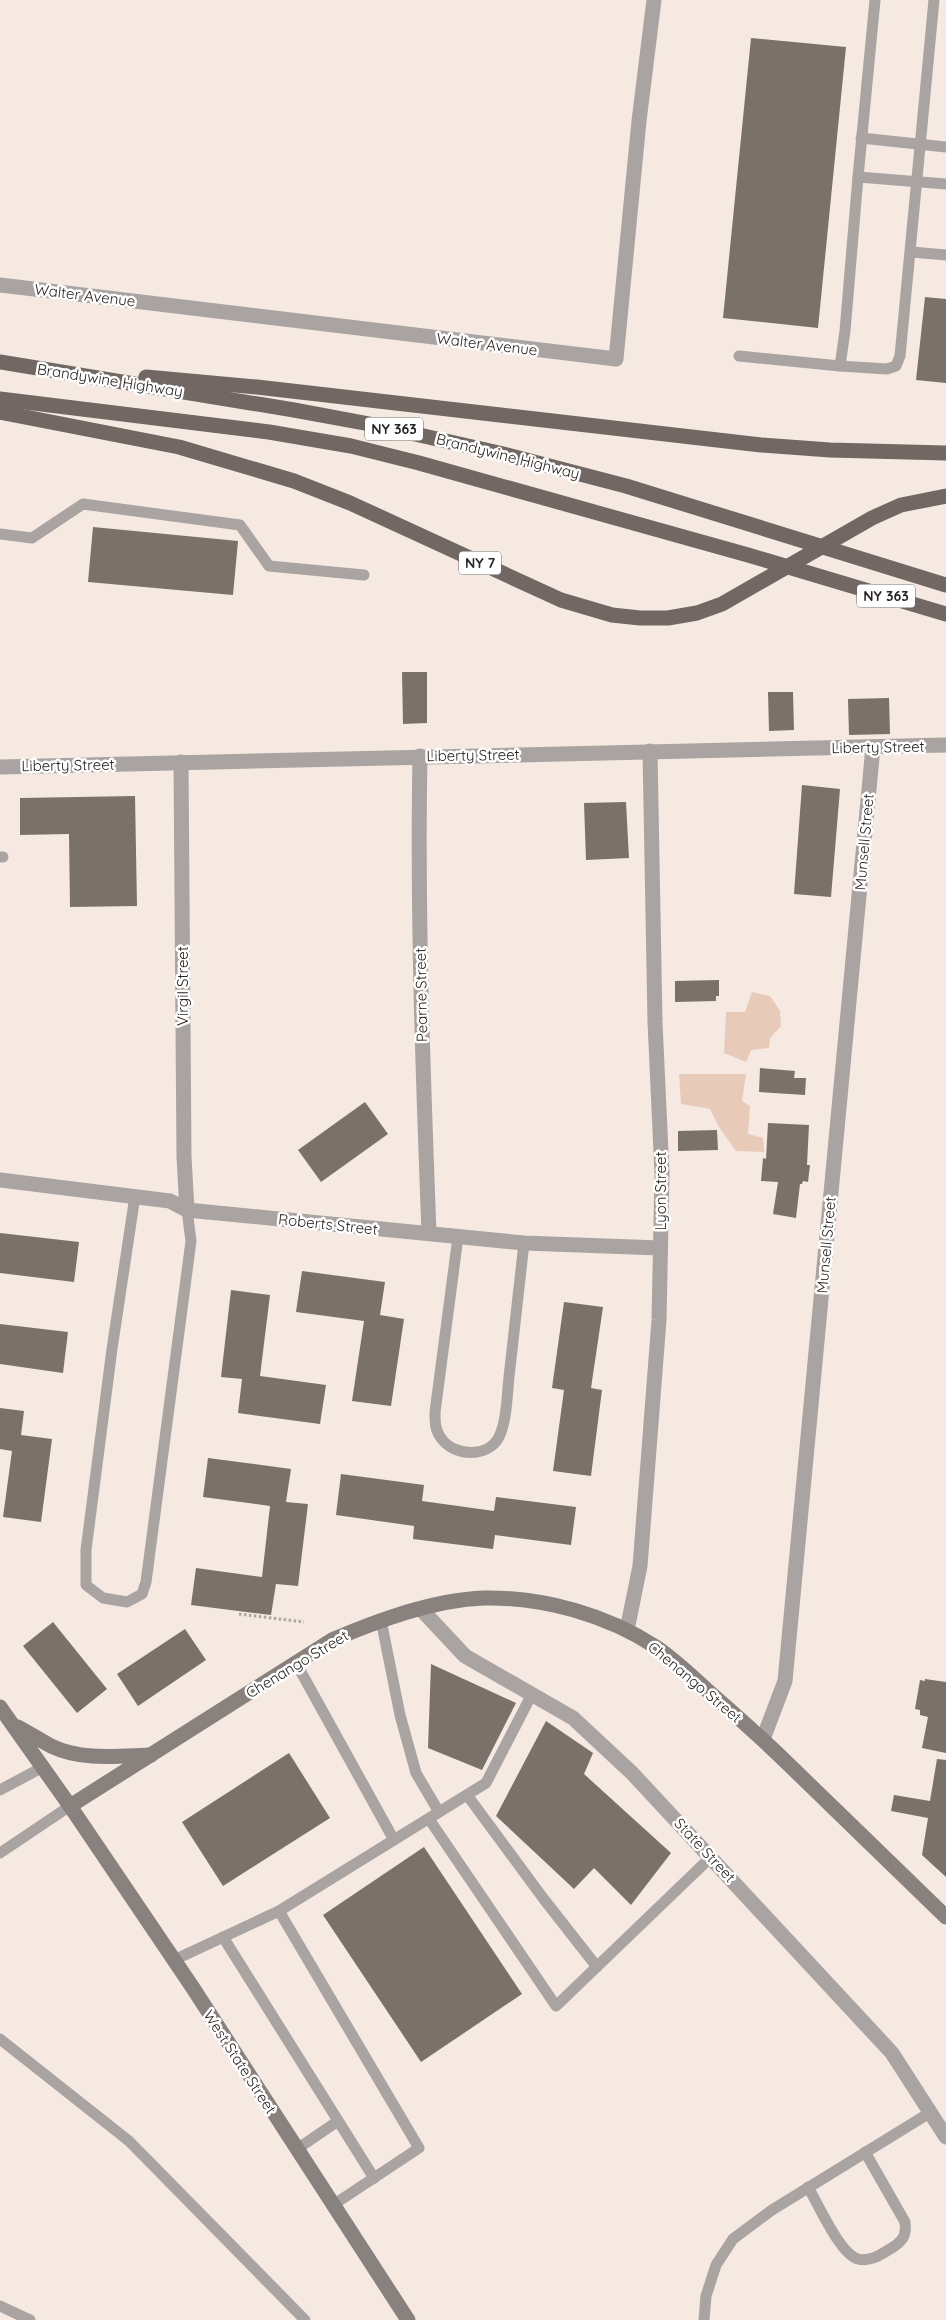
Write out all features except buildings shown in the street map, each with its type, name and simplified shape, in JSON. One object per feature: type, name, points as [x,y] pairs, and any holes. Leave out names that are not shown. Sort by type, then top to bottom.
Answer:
[{"type":"main road","points":[[3,363],[257,387],[761,445],[830,450],[946,452]]},
{"type":"main road","name":"Brandywine Highway","points":[[3,363],[294,410],[375,425],[499,453],[617,484],[946,585]]},
{"type":"main road","name":"Brandywine Highway","points":[[0,399],[242,428],[351,446],[420,463],[826,577],[946,614]]},
{"type":"main road","name":"NY 7","points":[[0,412],[179,447],[294,481],[350,503],[561,600],[612,616],[668,618],[697,613],[722,604],[872,518],[901,505],[946,496]]},
{"type":"street","name":"Walter Avenue","points":[[0,285],[616,359],[639,121],[654,0]]},
{"type":"street","name":"Liberty Street","points":[[0,767],[946,745]]},
{"type":"street","name":"Munsell Street","points":[[762,1739],[786,1681],[873,747]]},
{"type":"street","name":"Lyon Street","points":[[627,1630],[640,1566],[659,1320],[662,1174],[655,1022],[650,751]]},
{"type":"street","name":"Pearne Street","points":[[420,756],[418,855],[423,1081],[429,1233]]},
{"type":"street","name":"Virgil Street","points":[[181,762],[184,1157],[187,1210]]},
{"type":"street","name":"Roberts Street","points":[[0,1180],[170,1201],[187,1210],[524,1243],[660,1248]]},
{"type":"street","name":"Chenango Street","points":[[70,1806],[332,1640],[381,1620],[442,1604],[484,1598],[522,1600],[568,1608],[627,1630],[658,1648],[762,1739],[946,1917]]},
{"type":"street","name":"State Street","points":[[421,1609],[465,1656],[573,1718],[632,1773],[892,2053],[946,2136]]},
{"type":"street","points":[[0,1707],[14,1724],[70,1806]]},
{"type":"street","points":[[14,1724],[52,1746],[77,1754],[109,1757],[152,1755]]},
{"type":"street","name":"West State Street","points":[[70,1806],[174,1960],[408,2320]]},
{"type":"lane","points":[[840,366],[846,331],[861,138],[875,0]]},
{"type":"lane","points":[[738,356],[887,370],[896,366],[900,356],[912,252],[934,0]]},
{"type":"lane","points":[[861,138],[946,147]]},
{"type":"lane","points":[[858,177],[946,184]]},
{"type":"lane","points":[[912,252],[945,253]]},
{"type":"lane","points":[[0,534],[32,538],[83,504],[240,526],[269,566],[364,576]]},
{"type":"lane","points":[[135,1196],[112,1348],[86,1550],[86,1586],[103,1598],[127,1602],[142,1594],[146,1582],[191,1241],[187,1210]]},
{"type":"lane","points":[[458,1237],[435,1412],[436,1429],[442,1440],[450,1447],[462,1451],[487,1450],[495,1444],[500,1434],[506,1404],[524,1243]]},
{"type":"lane","points":[[381,1620],[400,1714],[416,1773],[439,1812]]},
{"type":"lane","points":[[296,1663],[394,1840]]},
{"type":"lane","points":[[174,1960],[279,1911],[486,1783],[532,1694]]},
{"type":"lane","points":[[0,1790],[43,1767]]},
{"type":"lane","points":[[467,1795],[597,1967]]},
{"type":"lane","points":[[0,1853],[70,1806]]},
{"type":"lane","points":[[428,1819],[556,2006],[711,1857]]},
{"type":"lane","points":[[279,1911],[419,2148],[333,2205]]},
{"type":"lane","points":[[223,1937],[374,2178]]},
{"type":"lane","points":[[0,2039],[129,2141],[305,2320]]},
{"type":"lane","points":[[704,2320],[706,2296],[716,2265],[733,2239],[772,2210],[931,2112]]},
{"type":"lane","points":[[297,2149],[338,2121]]},
{"type":"lane","points":[[808,2188],[848,2254],[864,2260],[876,2258],[899,2244],[906,2231],[905,2222],[865,2152]]},
{"type":"lane","points":[[0,2306],[30,2320]]},
{"type":"path","points":[[239,1614],[304,1622]]},
{"type":"shaded area","points":[[752,992],[770,996],[780,1011],[781,1026],[770,1038],[769,1048],[751,1050],[746,1062],[724,1053],[726,1012],[745,1012]]},
{"type":"shaded area","points":[[679,1074],[746,1074],[742,1101],[750,1106],[748,1134],[763,1138],[764,1152],[736,1151],[719,1127],[710,1109],[681,1104]]}]
